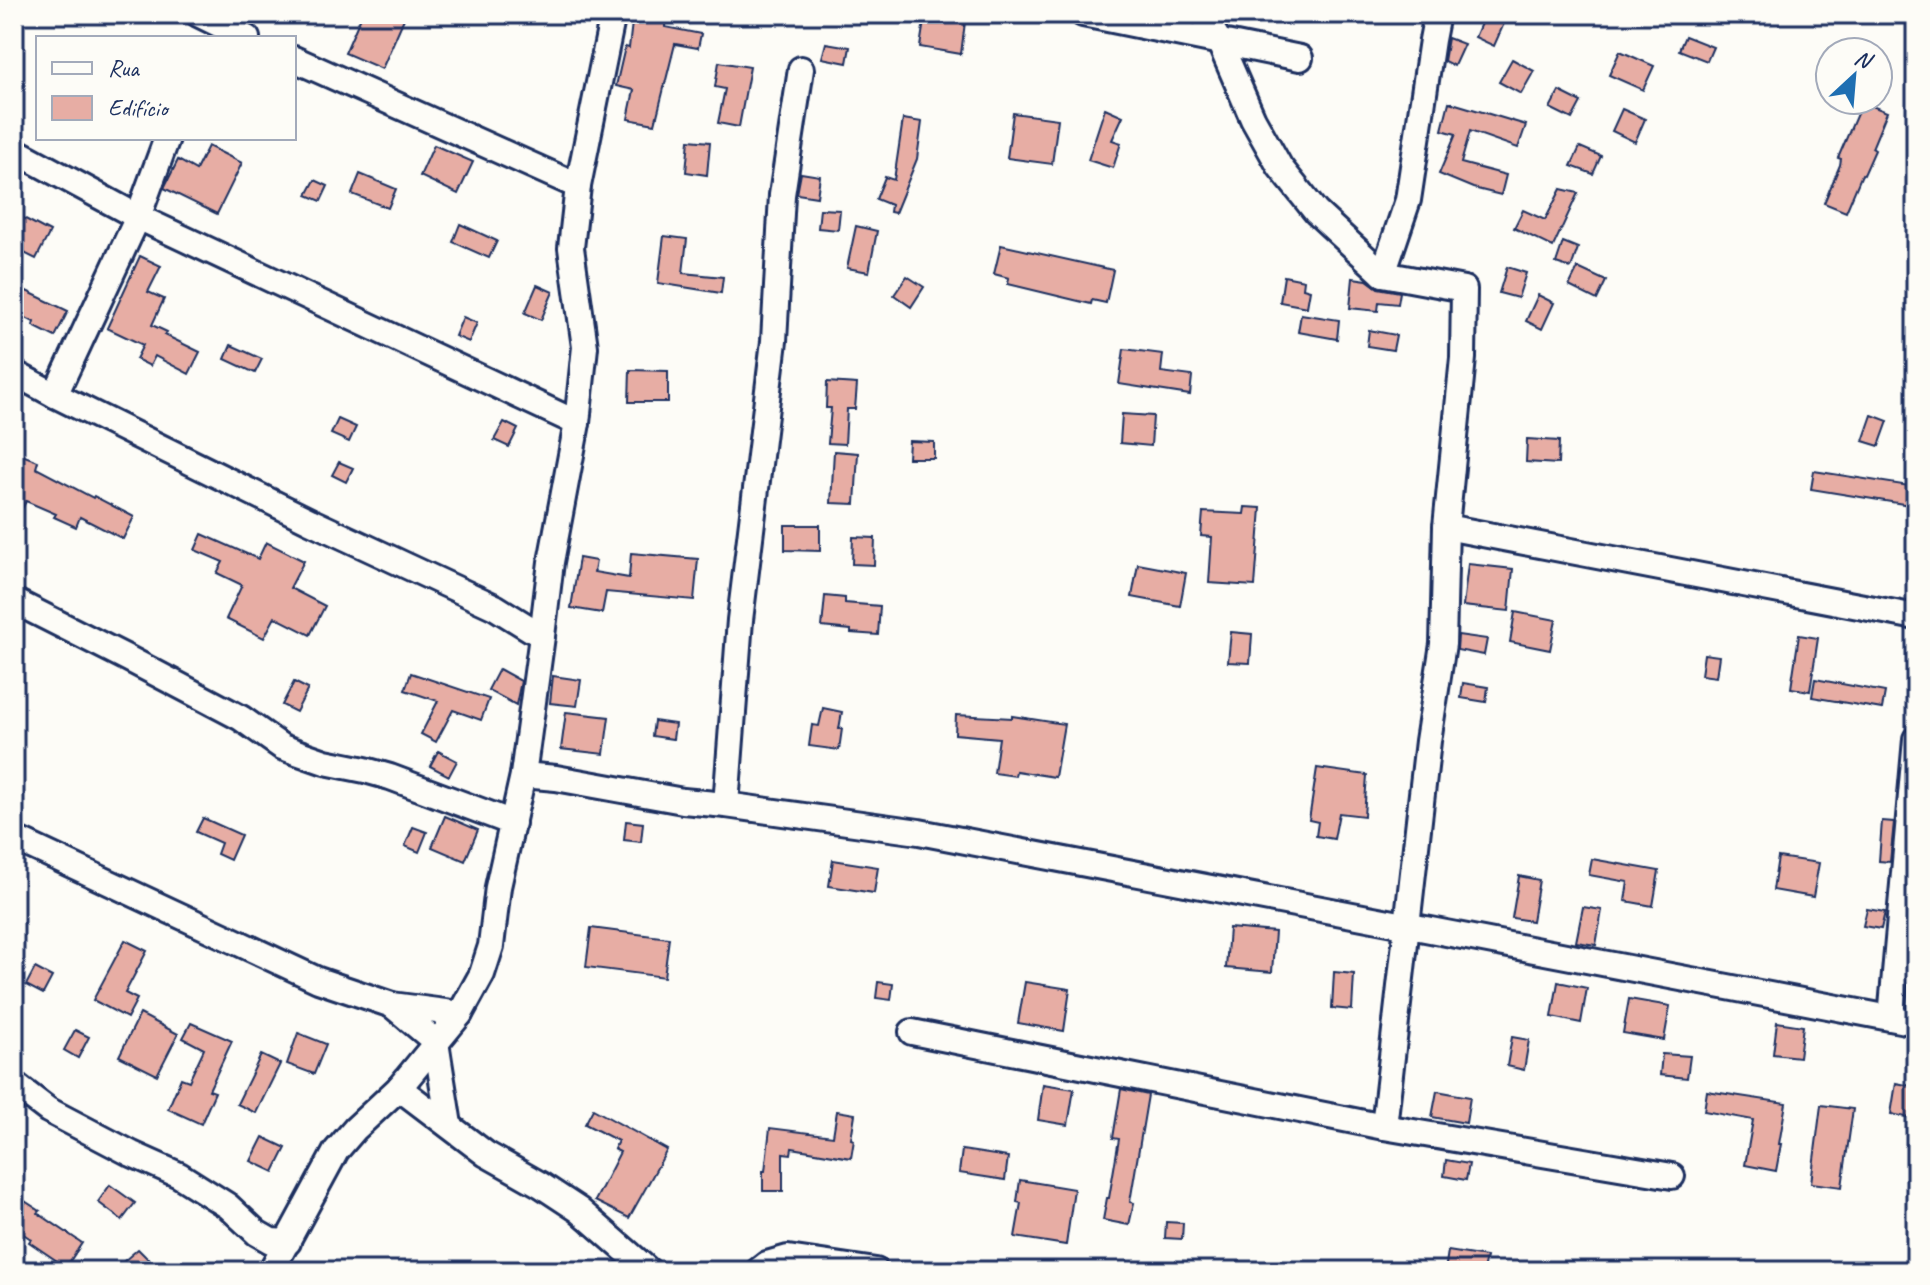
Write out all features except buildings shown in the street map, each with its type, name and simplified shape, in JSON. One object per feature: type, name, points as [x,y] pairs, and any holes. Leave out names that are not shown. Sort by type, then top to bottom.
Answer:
[{"type":"street","points":[[272,1271],[336,1151],[399,1088],[460,1014],[482,974],[491,946],[498,887],[523,775],[551,562],[577,423],[585,347],[571,248],[578,186],[613,14]]},
{"type":"street","points":[[1083,14],[1300,58]]},
{"type":"street","points":[[1203,14],[1219,41],[1253,119],[1280,167],[1316,212],[1383,274],[1464,289],[1463,358],[1446,527],[1443,644],[1428,741],[1384,1127]]},
{"type":"street","points":[[1383,274],[1408,200],[1437,14]]},
{"type":"street","points":[[207,22],[242,36]]},
{"type":"street","points":[[296,60],[578,186]]},
{"type":"street","points":[[726,805],[740,620],[774,341],[782,195],[801,69]]},
{"type":"street","points":[[55,395],[138,217],[166,140]]},
{"type":"street","points":[[14,150],[138,217],[577,423]]},
{"type":"street","points":[[14,373],[310,521],[495,607],[542,636]]},
{"type":"street","points":[[1446,527],[1916,617]]},
{"type":"street","points":[[14,601],[228,711],[282,747],[325,762],[390,777],[513,823]]},
{"type":"street","points":[[1891,1018],[1916,739]]},
{"type":"street","points":[[523,775],[683,801],[919,832],[1916,1023]]},
{"type":"street","points":[[14,838],[318,980],[392,1005],[460,1014]]},
{"type":"street","points":[[392,1005],[436,1042],[449,1125]]},
{"type":"street","points":[[912,1032],[1384,1127],[1672,1176]]},
{"type":"street","points":[[14,1084],[48,1110],[179,1175],[228,1206],[257,1233],[271,1241],[288,1242]]},
{"type":"street","points":[[399,1088],[486,1154],[579,1210],[649,1271]]},
{"type":"street","points":[[758,1271],[767,1264],[788,1258],[876,1271]]}]
